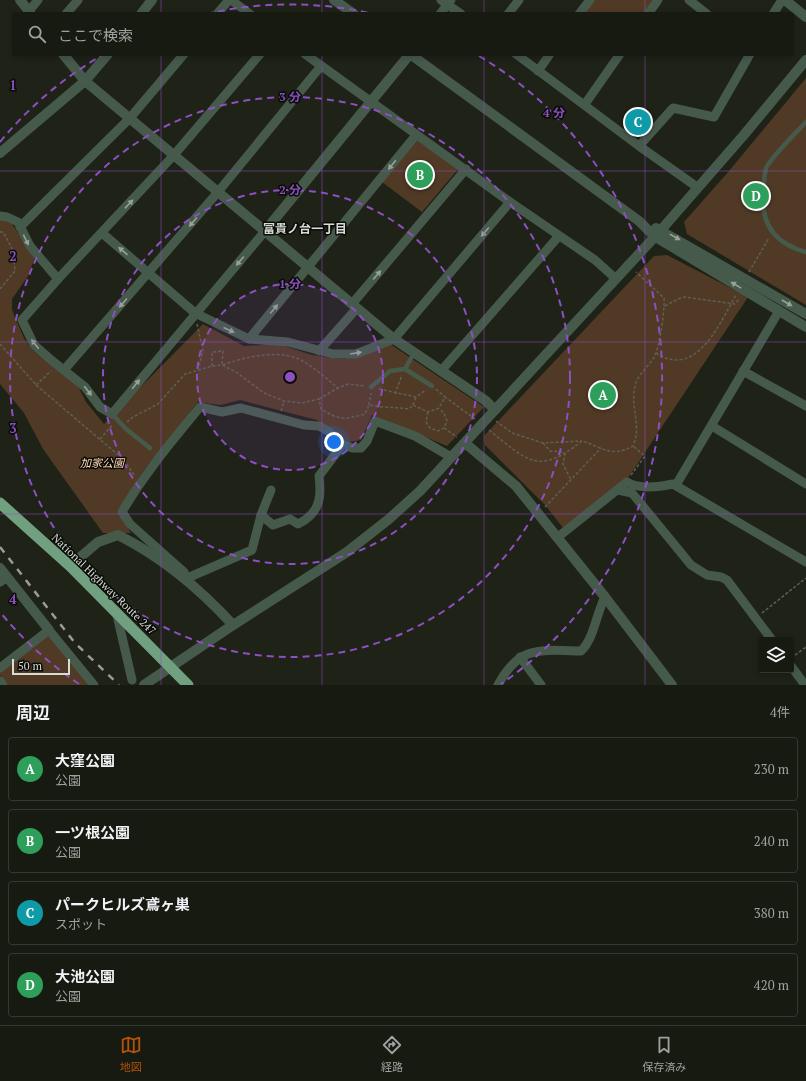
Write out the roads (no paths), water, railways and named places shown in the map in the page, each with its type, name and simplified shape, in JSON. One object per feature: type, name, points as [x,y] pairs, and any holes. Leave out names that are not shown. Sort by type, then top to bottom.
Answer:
[{"type":"highway","name":"National Highway Route 247","points":[[0,503],[70,566],[188,685]]},
{"type":"street","points":[[20,0],[30,12],[38,0]]},
{"type":"street","points":[[68,12],[78,0]]},
{"type":"street","points":[[143,12],[152,0]]},
{"type":"street","points":[[219,12],[230,0],[247,12]]},
{"type":"street","points":[[334,0],[351,12]]},
{"type":"street","points":[[510,12],[519,0]]},
{"type":"street","points":[[581,12],[590,0]]},
{"type":"street","points":[[649,12],[658,0]]},
{"type":"street","points":[[690,0],[705,12]]},
{"type":"street","points":[[775,12],[782,0]]},
{"type":"street","points":[[785,0],[806,16]]},
{"type":"street","points":[[441,12],[446,1],[459,12]]},
{"type":"street","points":[[65,56],[85,81],[308,268],[394,339],[486,401],[496,416]]},
{"type":"street","points":[[0,153],[85,81],[106,56]]},
{"type":"street","points":[[20,226],[130,118],[182,56]]},
{"type":"street","points":[[258,56],[174,155],[58,279],[22,320],[34,345],[85,387],[100,407],[114,416],[408,56]]},
{"type":"street","points":[[308,56],[416,135],[466,169],[558,237],[595,260],[615,278]]},
{"type":"street","points":[[413,56],[639,221],[779,311],[806,326]]},
{"type":"street","points":[[519,56],[585,104],[639,146],[697,187]]},
{"type":"street","points":[[538,71],[549,56]]},
{"type":"street","points":[[585,104],[619,56]]},
{"type":"street","points":[[639,146],[673,108],[714,116],[749,56]]},
{"type":"street","points":[[144,685],[230,627],[347,552],[389,520],[420,491],[465,443],[496,416],[615,278],[658,233],[743,136],[806,60]]},
{"type":"street","points":[[60,367],[148,274],[218,192],[320,66]]},
{"type":"street","points":[[249,339],[416,135]]},
{"type":"street","points":[[319,351],[466,169]]},
{"type":"street","points":[[102,233],[196,314],[249,339],[288,342],[333,354],[356,354],[394,339],[510,202]]},
{"type":"street","points":[[0,216],[7,217],[18,222],[30,246],[58,279]]},
{"type":"street","points":[[658,233],[806,314]]},
{"type":"street","points":[[441,371],[558,237]]},
{"type":"street","points":[[676,485],[779,311]]},
{"type":"street","points":[[743,371],[806,406]]},
{"type":"street","points":[[185,579],[184,572],[130,524],[122,512],[158,456],[200,407],[222,412],[241,408],[279,417],[304,425],[319,426],[352,448],[361,448],[367,441],[375,421],[415,436],[451,457]]},
{"type":"street","points":[[712,426],[806,484]]},
{"type":"street","points":[[465,443],[516,486],[558,537],[672,685]]},
{"type":"street","points":[[260,515],[273,525],[290,519],[298,524],[307,520],[315,512],[322,493],[319,476],[344,444]]},
{"type":"street","points":[[558,537],[628,482],[631,485],[656,487],[673,484],[806,562]]},
{"type":"street","points":[[185,579],[252,550],[260,515],[271,490]]},
{"type":"street","points":[[618,490],[632,493],[691,565],[707,575],[721,577],[727,580],[770,637]]},
{"type":"street","points":[[70,566],[98,542],[118,535],[140,546],[207,596],[230,627]]},
{"type":"street","points":[[0,568],[3,579],[49,630],[94,685]]},
{"type":"street","points":[[498,685],[504,675],[520,657],[535,652],[580,651],[589,640],[598,610],[605,597]]},
{"type":"street","points":[[116,611],[132,680]]},
{"type":"street","points":[[0,668],[49,630]]},
{"type":"street","points":[[520,657],[541,685]]},
{"type":"street","points":[[794,670],[805,685]]},
{"type":"street","points":[[0,681],[3,685]]},
{"type":"lane","points":[[806,122],[766,168],[762,197],[764,214],[772,233],[791,247],[806,252]]},
{"type":"lane","points":[[405,369],[414,353]]},
{"type":"lane","points":[[372,387],[390,370],[405,369],[432,386]]},
{"type":"lane","points":[[114,416],[150,448]]},
{"type":"railway","points":[[0,547],[75,643],[119,685]]},
{"type":"place","name":"パークヒルズ鳶ヶ巣","points":[[638,122]]},
{"type":"place","name":"一ツ根公園","points":[[420,175]]},
{"type":"place","name":"大池公園","points":[[756,196]]},
{"type":"place","name":"大窪公園","points":[[603,395]]},
{"type":"district","name":"富貴ノ台一丁目","points":[[305,229]]},
{"type":"park label","name":"加家公園","points":[[102,463]]}]
